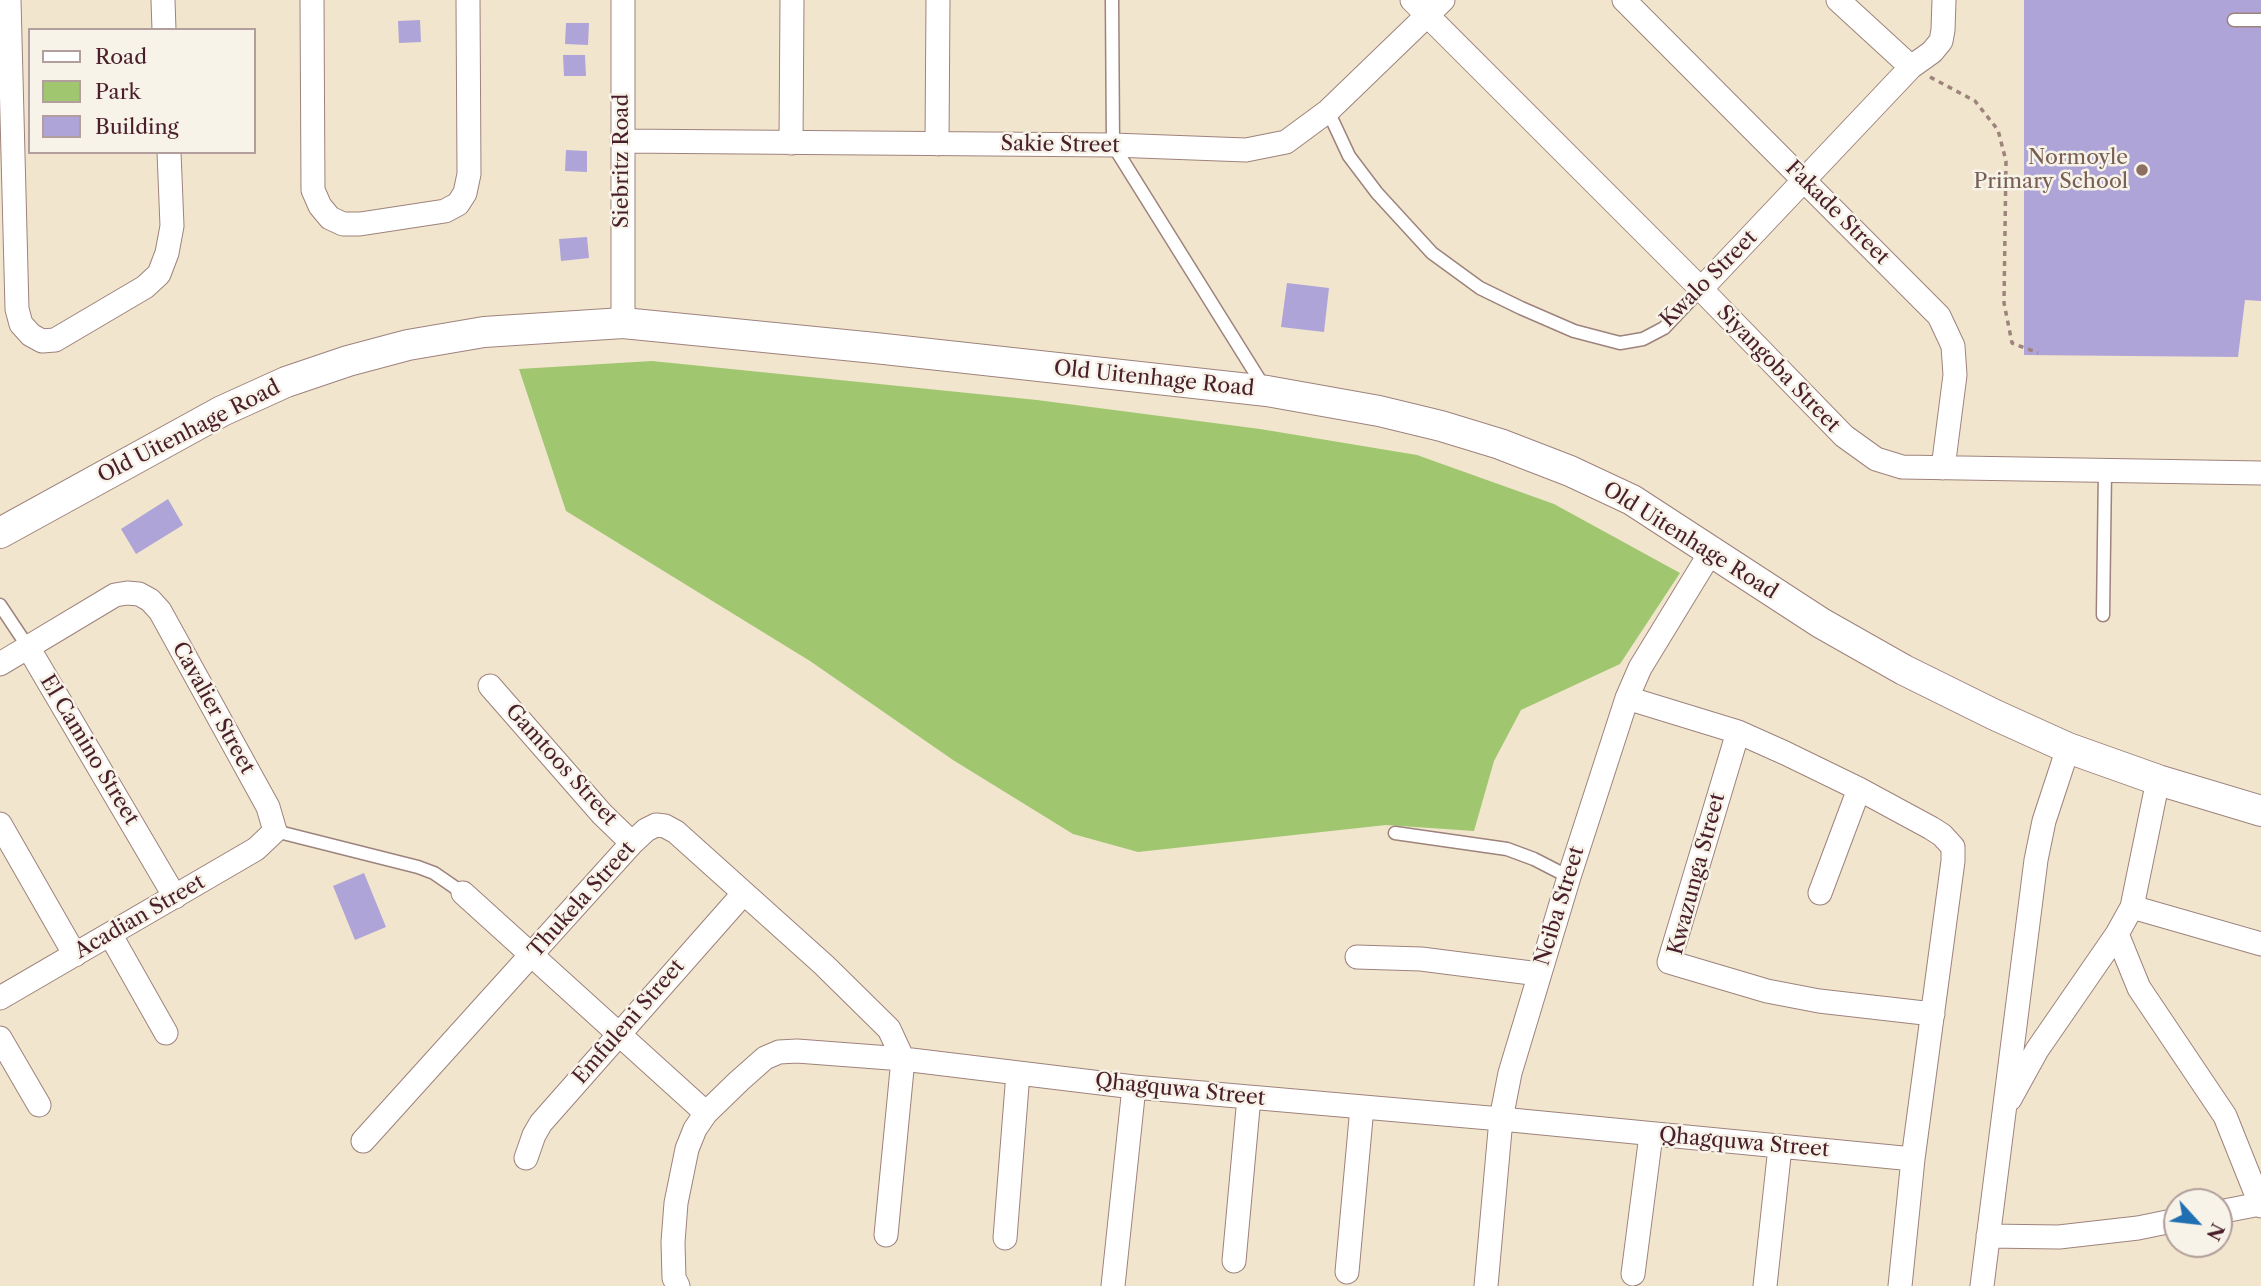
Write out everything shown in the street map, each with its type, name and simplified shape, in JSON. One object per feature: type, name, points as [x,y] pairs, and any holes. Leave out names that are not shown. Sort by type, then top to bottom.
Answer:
[{"type":"street","points":[[9,0],[17,309],[21,324],[31,335],[42,341],[55,340],[145,287],[159,274],[167,253],[172,226],[169,154]]},
{"type":"street","points":[[163,0],[164,28]]},
{"type":"street","points":[[313,0],[313,190],[320,206],[330,218],[343,224],[360,224],[445,211],[458,204],[465,193],[469,174],[468,0]]},
{"type":"street","name":"Siebritz Road","points":[[623,0],[623,323]]},
{"type":"street","points":[[791,143],[792,0]]},
{"type":"street","points":[[937,144],[938,0]]},
{"type":"street","name":"Fakade Street","points":[[1624,0],[1939,316],[1953,346],[1955,375],[1942,468]]},
{"type":"street","points":[[1838,0],[1911,67]]},
{"type":"street","name":"Kwalo Street","points":[[1701,289],[1911,67],[1932,52],[1941,41],[1944,0]]},
{"type":"street","name":"Sakie Street","points":[[622,141],[1113,145],[1246,150],[1286,142],[1328,111],[1428,5]]},
{"type":"street","name":"Siyangoba Street","points":[[1428,5],[1844,436],[1876,459],[1902,467],[2261,472]]},
{"type":"street","name":"Old Uitenhage Road","points":[[0,533],[222,411],[286,382],[348,360],[408,345],[484,332],[623,323],[1267,391],[1379,411],[1441,426],[1500,444],[1570,471],[1632,500],[1821,623],[1903,670],[2068,748],[2158,780],[2261,810]]},
{"type":"street","name":"Nciba Street","points":[[1486,1286],[1501,1119],[1510,1073],[1539,974],[1627,698],[1640,668],[1712,550]]},
{"type":"street","name":"Cavalier Street","points":[[28,648],[115,595],[139,594],[150,600],[160,611],[268,807],[275,831]]},
{"type":"street","points":[[0,664],[28,648]]},
{"type":"street","name":"El Camino Street","points":[[28,648],[175,897]]},
{"type":"street","name":"Gamtoos Street","points":[[490,686],[632,843]]},
{"type":"street","points":[[1627,698],[1738,732],[1859,789],[1931,828],[1953,847],[1954,861],[1913,1159],[1900,1286]]},
{"type":"street","name":"Kwazunga Street","points":[[1738,732],[1669,962],[1767,991],[1806,999],[1933,1014]]},
{"type":"street","points":[[1982,1286],[2036,860],[2044,821],[2068,748]]},
{"type":"street","points":[[2004,1112],[2037,1050],[2132,907],[2158,780]]},
{"type":"street","points":[[1821,893],[1859,789]]},
{"type":"street","points":[[0,824],[75,954]]},
{"type":"street","name":"Thukela Street","points":[[363,1141],[632,843],[656,825],[665,825],[676,832],[875,1013],[889,1029],[903,1059]]},
{"type":"street","name":"Acadian Street","points":[[0,998],[256,849],[275,831]]},
{"type":"street","points":[[463,893],[706,1113]]},
{"type":"street","name":"Emfuleni Street","points":[[526,1158],[541,1123],[743,894]]},
{"type":"street","points":[[2132,907],[2261,944]]},
{"type":"street","points":[[110,934],[166,1033]]},
{"type":"street","points":[[2116,934],[2139,988],[2225,1116],[2261,1205],[2233,1210]]},
{"type":"street","points":[[1357,957],[1421,959],[1539,974]]},
{"type":"street","points":[[0,1038],[39,1105]]},
{"type":"street","name":"Qhagquwa Street","points":[[678,1286],[674,1278],[673,1254],[676,1203],[687,1149],[695,1129],[706,1113],[765,1058],[779,1052],[903,1059],[1134,1087],[1913,1159]]},
{"type":"street","points":[[886,1235],[903,1059]]},
{"type":"street","points":[[1005,1238],[1018,1073]]},
{"type":"street","points":[[1113,1286],[1134,1087]]},
{"type":"street","points":[[1234,1261],[1248,1097]]},
{"type":"street","points":[[1347,1272],[1362,1107]]},
{"type":"street","points":[[1633,1274],[1651,1135]]},
{"type":"street","points":[[1765,1286],[1780,1147]]},
{"type":"street","points":[[1988,1236],[2059,1237],[2163,1223]]},
{"type":"lane","points":[[1112,0],[1113,145],[1267,391]]},
{"type":"lane","points":[[2234,20],[2261,20]]},
{"type":"lane","name":"Kwalo Street","points":[[1328,111],[1349,156],[1377,193],[1432,253],[1480,288],[1521,308],[1574,331],[1620,343],[1643,339],[1664,328],[1701,289]]},
{"type":"lane","points":[[2103,615],[2105,470]]},
{"type":"lane","name":"El Camino Street","points":[[0,605],[28,648]]},
{"type":"lane","points":[[275,831],[418,867],[434,873],[463,893]]},
{"type":"lane","points":[[1395,832],[1507,849],[1569,877]]},
{"type":"path","points":[[1911,67],[1975,101],[1998,130],[2007,162],[2004,303],[2012,343],[2038,353]]},
{"type":"green space","points":[[652,361],[1037,400],[1260,429],[1417,455],[1554,504],[1680,573],[1620,664],[1521,710],[1494,761],[1474,831],[1386,825],[1138,852],[1073,834],[953,760],[810,661],[566,511],[519,369]]},
{"type":"building","name":"Normoyle Primary School","points":[[2024,0],[2261,0],[2261,301],[2245,300],[2238,357],[2024,355]]},
{"type":"building","points":[[420,20],[421,42],[399,43],[398,21]]},
{"type":"building","points":[[566,23],[589,23],[588,45],[565,44]]},
{"type":"building","points":[[563,55],[585,55],[586,76],[564,76]]},
{"type":"building","points":[[566,150],[587,151],[587,172],[565,171]]},
{"type":"building","points":[[587,237],[589,258],[561,261],[559,239]]},
{"type":"building","points":[[1287,283],[1329,288],[1324,332],[1281,327]]},
{"type":"building","points":[[168,499],[183,525],[136,554],[121,529]]},
{"type":"building","points":[[364,873],[386,927],[355,940],[333,886]]},
{"type":"place","name":"Normoyle Primary School","points":[[2142,170]]}]
